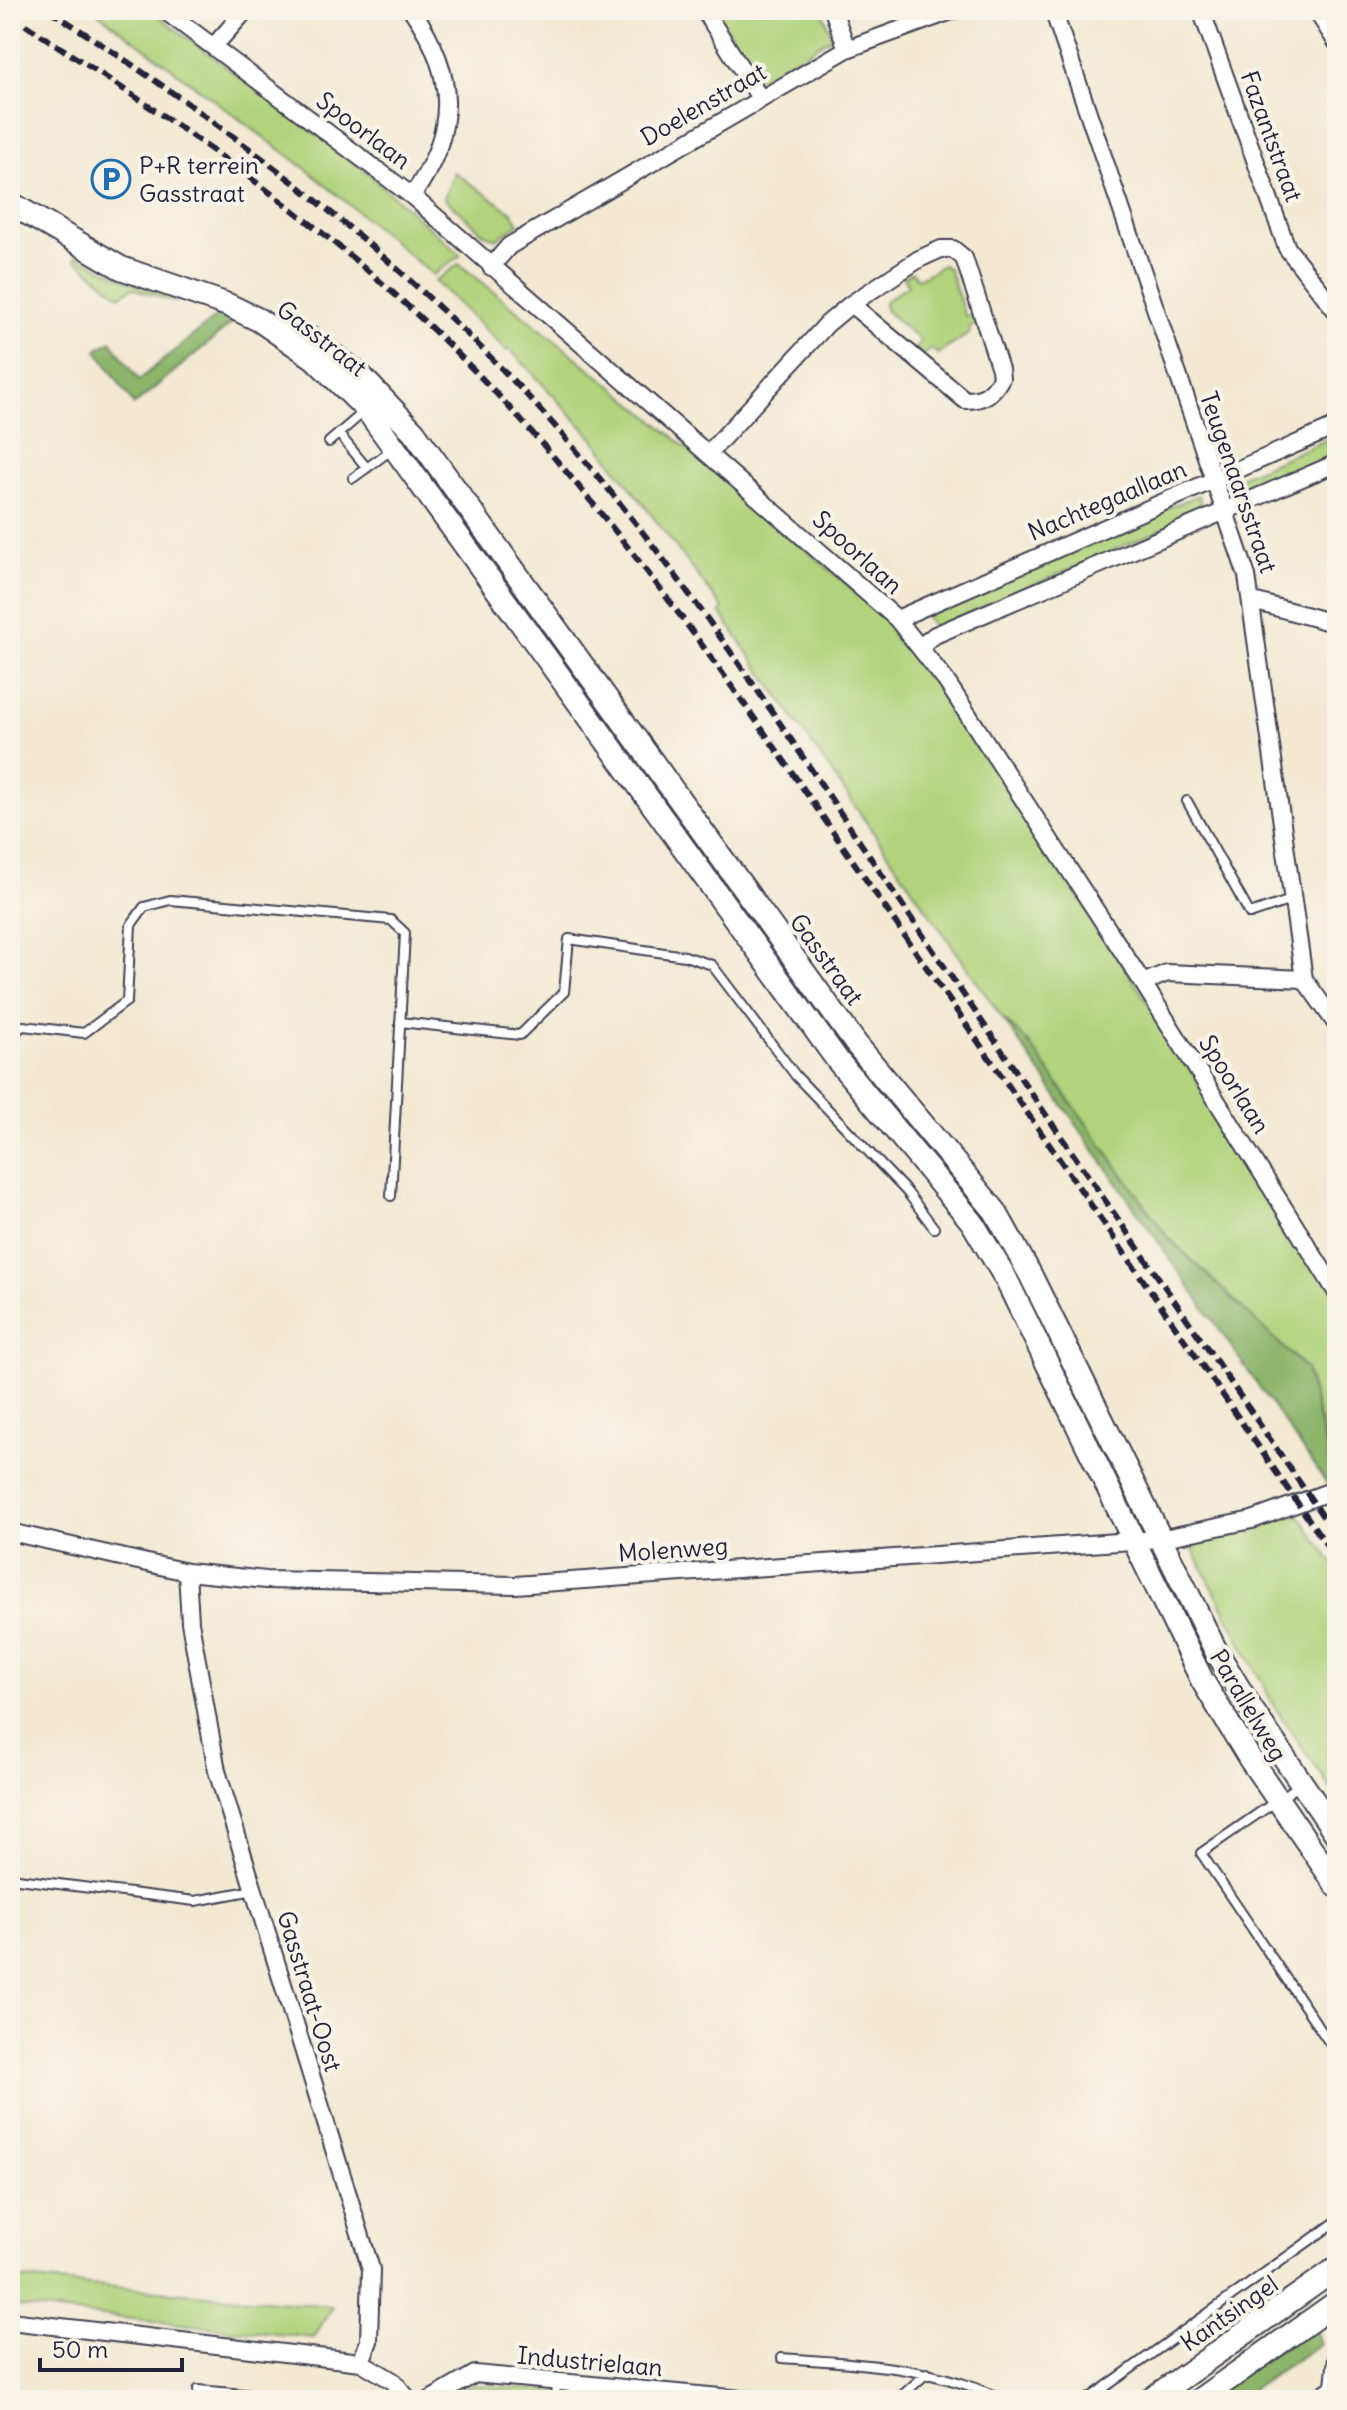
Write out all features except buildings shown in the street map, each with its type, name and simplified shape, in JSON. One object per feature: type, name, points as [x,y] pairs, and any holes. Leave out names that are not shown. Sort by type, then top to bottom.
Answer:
[{"type":"street","name":"Spoorlaan","points":[[164,10],[412,196],[897,619],[921,646],[1143,983],[1337,1293]]},
{"type":"street","points":[[214,46],[246,10]]},
{"type":"street","points":[[412,10],[434,46],[448,96],[441,139],[431,165],[412,196]]},
{"type":"street","points":[[704,10],[760,98]]},
{"type":"street","points":[[833,10],[847,49]]},
{"type":"street","name":"Doelenstraat","points":[[491,267],[509,246],[847,49],[954,10]]},
{"type":"street","name":"Teugenaarsstraat","points":[[1053,10],[1225,510],[1253,601],[1304,979],[1337,1025]]},
{"type":"street","name":"Fazantstraat","points":[[1201,10],[1287,248],[1337,312]]},
{"type":"street","points":[[1316,10],[1337,43]]},
{"type":"street","name":"Gasstraat","points":[[10,203],[110,263],[238,310],[287,338],[414,432],[856,1044],[995,1211],[1030,1274],[1159,1539]]},
{"type":"street","points":[[709,453],[827,324],[851,304],[919,259],[941,249],[953,249],[964,258],[1001,378],[993,393],[979,400],[965,400],[851,304]]},
{"type":"street","name":"Gasstraat","points":[[374,403],[394,447],[838,1061],[972,1222],[1005,1277],[1132,1541]]},
{"type":"street","name":"Nachtegaallaan","points":[[897,619],[1337,426]]},
{"type":"street","points":[[394,447],[414,432]]},
{"type":"street","points":[[921,646],[935,635],[1337,463]]},
{"type":"street","points":[[1253,601],[1337,624]]},
{"type":"street","points":[[1143,983],[1167,973],[1304,979]]},
{"type":"street","name":"Molenweg","points":[[10,1532],[187,1572],[266,1580],[515,1585],[1159,1539],[1252,1520],[1337,1489]]},
{"type":"street","name":"Parallelweg","points":[[1159,1539],[1215,1649],[1337,1835]]},
{"type":"street","name":"Parallelweg","points":[[1132,1541],[1202,1680],[1277,1800],[1337,1886]]},
{"type":"street","name":"Gasstraat-Oost","points":[[187,1572],[190,1622],[214,1757],[371,2269],[369,2341],[361,2362]]},
{"type":"street","name":"Kantsingel","points":[[1150,2400],[1337,2268]]},
{"type":"street","points":[[1199,2400],[1337,2302]]},
{"type":"street","points":[[10,2321],[361,2362],[393,2381],[409,2400]]},
{"type":"street","name":"Industrielaan","points":[[430,2400],[475,2374],[752,2400]]},
{"type":"lane","points":[[329,442],[374,403]]},
{"type":"lane","points":[[339,434],[367,468]]},
{"type":"lane","points":[[353,478],[394,447]]},
{"type":"lane","points":[[1187,801],[1250,914],[1295,899]]},
{"type":"lane","points":[[10,1035],[23,1026],[84,1033],[127,1001],[131,925],[144,907],[170,900],[391,920],[405,933],[391,1196]]},
{"type":"lane","points":[[400,1022],[520,1035],[564,992],[569,939],[685,956],[712,965],[796,1076],[907,1192],[934,1228]]},
{"type":"lane","points":[[1302,1784],[1201,1853],[1337,2054]]},
{"type":"lane","points":[[10,1878],[195,1901],[254,1890]]},
{"type":"lane","points":[[1087,2400],[1337,2221]]},
{"type":"lane","points":[[1308,2400],[1330,2385],[1337,2323]]},
{"type":"lane","points":[[782,2358],[865,2363],[927,2373],[1004,2400]]},
{"type":"lane","points":[[897,2400],[927,2373]]},
{"type":"lane","points":[[555,2400],[556,2381]]},
{"type":"lane","points":[[198,2390],[314,2400]]},
{"type":"green space","points":[[94,10],[150,10],[359,166],[461,255],[433,275],[310,172]]},
{"type":"green space","points":[[715,10],[822,10],[832,37],[759,81]]},
{"type":"green space","points":[[454,172],[513,213],[519,224],[496,239],[483,233],[444,198]]},
{"type":"green space","points":[[77,256],[138,285],[178,297],[176,302],[132,288],[120,296],[75,259]]},
{"type":"green space","points":[[459,264],[643,411],[898,628],[925,657],[1337,1296],[1337,1483],[1306,1369],[1168,1237],[1027,1041],[1003,1019],[720,612],[723,609],[593,438],[510,349],[507,351],[435,281]]},
{"type":"green space","points":[[943,265],[949,269],[965,316],[975,314],[978,324],[969,327],[970,333],[938,354],[931,349],[923,356],[915,348],[921,341],[885,310],[884,302],[908,285],[904,277],[912,272],[918,279]]},
{"type":"green space","points":[[218,315],[236,320],[134,405],[97,350],[111,341],[139,380]]},
{"type":"green space","points":[[1337,435],[1337,455],[1237,498],[1231,481]]},
{"type":"green space","points":[[1198,495],[1205,511],[934,628],[923,613]]},
{"type":"green space","points":[[1003,1019],[1027,1041],[1168,1237],[1306,1369],[1335,1484],[1329,1487]]},
{"type":"green space","points":[[1299,1515],[1337,1569],[1337,1741],[1327,1748],[1337,1764],[1337,1798],[1274,1706],[1189,1542]]},
{"type":"green space","points":[[10,2278],[332,2306],[314,2338],[10,2306]]},
{"type":"green space","points":[[1314,2326],[1320,2344],[1235,2400],[1199,2400]]},
{"type":"green space","points":[[472,2385],[684,2400],[448,2400],[457,2391]]},
{"type":"railway","points":[[49,10],[228,133],[342,221],[450,317],[501,368],[612,493],[761,695],[1337,1537]]},
{"type":"railway","points":[[10,15],[242,171],[351,257],[455,351],[574,481],[734,689],[1337,1560]]},
{"type":"place","name":"P+R terrein Gasstraat","points":[[111,179]]}]
